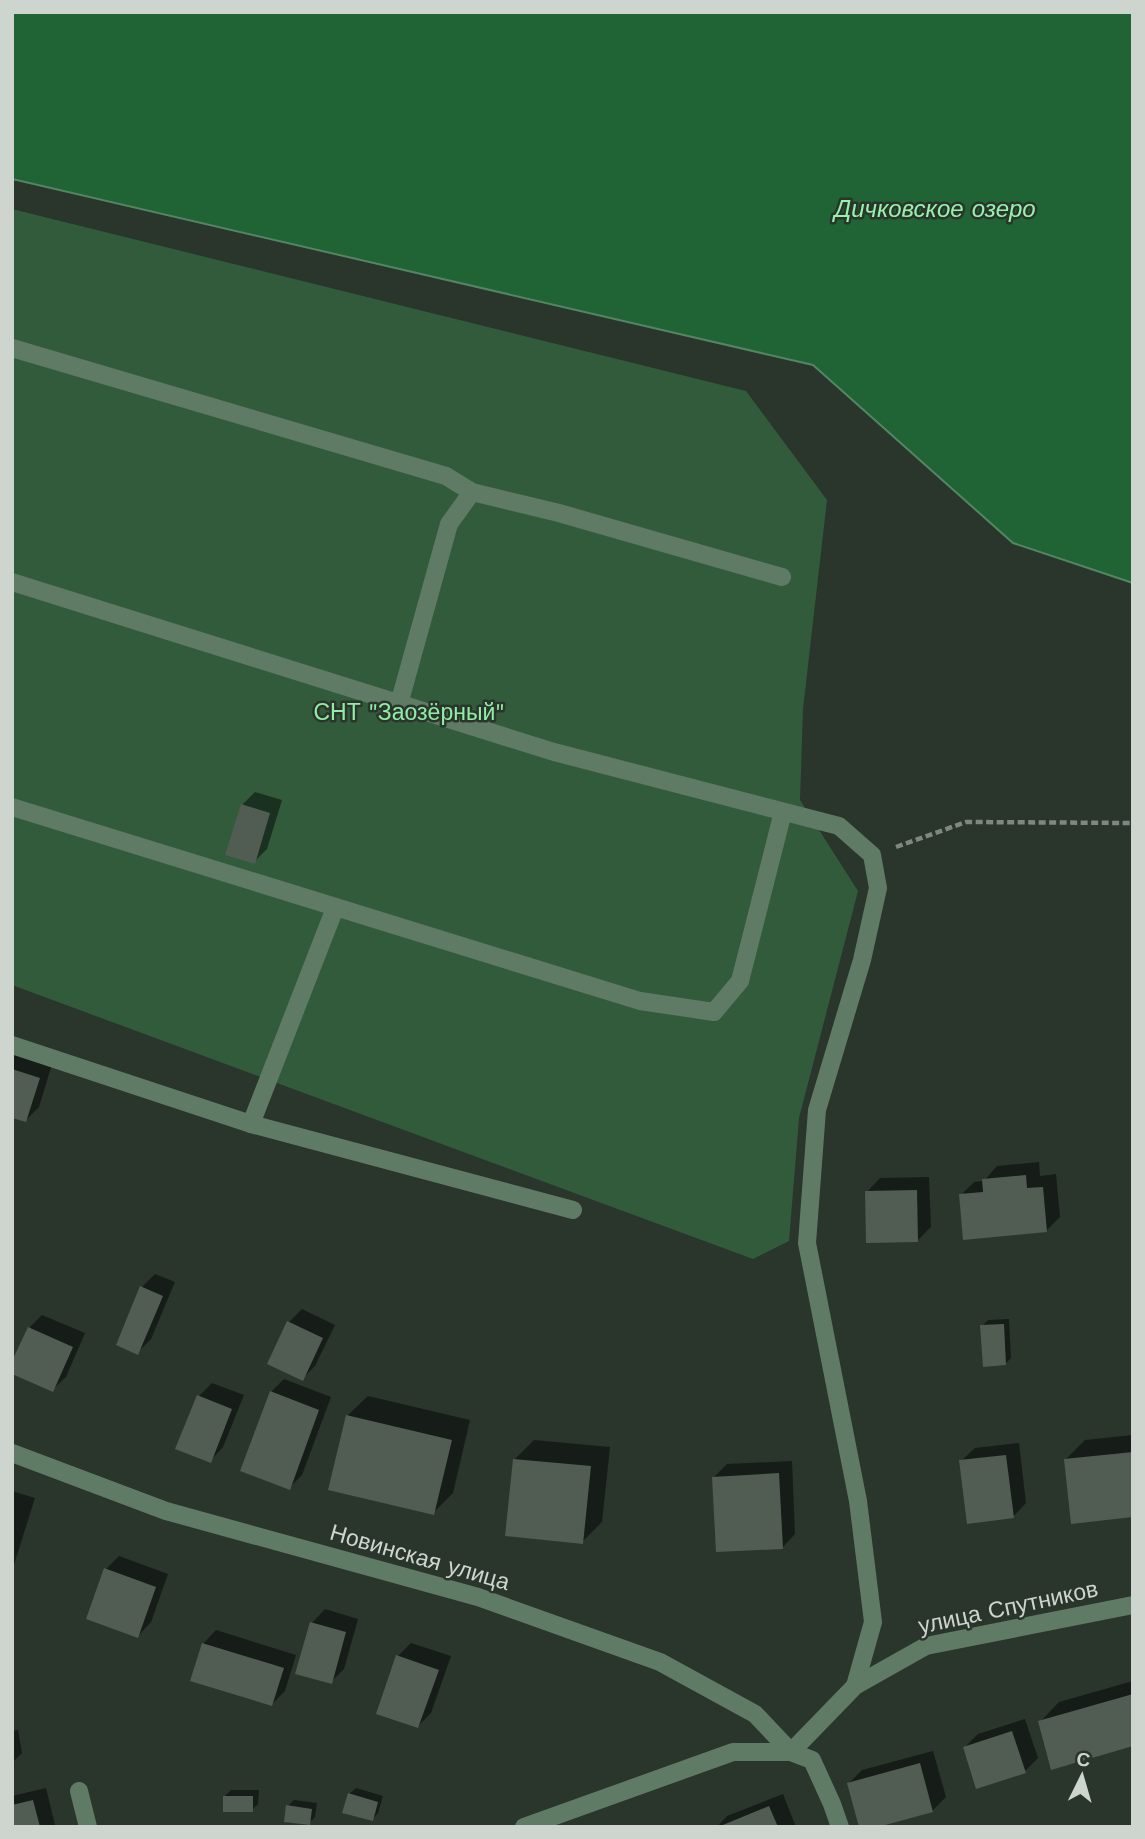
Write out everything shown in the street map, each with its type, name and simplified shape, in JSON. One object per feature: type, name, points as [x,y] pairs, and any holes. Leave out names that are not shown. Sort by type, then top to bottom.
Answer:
[{"type":"street","points":[[12,348],[446,476],[472,492],[559,513],[782,577]]},
{"type":"street","points":[[399,704],[449,524],[472,492]]},
{"type":"street","points":[[12,582],[554,752],[839,827],[872,855],[878,888],[862,960],[817,1110],[807,1243],[858,1501],[873,1622],[855,1686]]},
{"type":"street","points":[[12,807],[640,1001],[714,1012],[740,981],[783,812]]},
{"type":"street","points":[[251,1124],[335,908]]},
{"type":"street","points":[[12,1045],[251,1124],[573,1210]]},
{"type":"street","name":"Новинская улица","points":[[12,1453],[166,1511],[478,1597],[660,1662],[755,1714],[791,1752],[812,1760],[832,1804],[839,1827]]},
{"type":"street","name":"улица Спутников","points":[[791,1752],[855,1686],[926,1646],[1133,1605]]},
{"type":"street","points":[[524,1827],[733,1752],[791,1752]]},
{"type":"street","points":[[79,1791],[88,1827]]},
{"type":"path","points":[[872,855],[967,822],[1133,823]]},
{"type":"green space","name":"СНТ \"Заозёрный\"","points":[[12,209],[746,391],[827,500],[803,709],[800,800],[858,891],[799,1118],[789,1241],[753,1259],[12,985]]},
{"type":"water","name":"Дичковское озеро","points":[[12,12],[1133,12],[1133,583],[1013,543],[813,365],[12,179]]},
{"type":"building","points":[[241,804],[270,813],[255,864],[225,855]]},
{"type":"building","points":[[12,1069],[40,1078],[26,1122],[12,1118]]},
{"type":"building","points":[[1026,1175],[1027,1188],[1043,1187],[1047,1232],[963,1240],[959,1194],[983,1192],[982,1179]]},
{"type":"building","points":[[917,1190],[918,1242],[866,1243],[865,1191]]},
{"type":"building","points":[[140,1286],[163,1296],[138,1355],[116,1345]]},
{"type":"building","points":[[287,1321],[323,1338],[303,1381],[267,1364]]},
{"type":"building","points":[[1004,1324],[1006,1365],[983,1367],[980,1325]]},
{"type":"building","points":[[28,1327],[73,1347],[53,1392],[12,1374],[12,1361]]},
{"type":"building","points":[[270,1391],[319,1410],[290,1490],[240,1471]]},
{"type":"building","points":[[197,1395],[232,1409],[211,1463],[175,1449]]},
{"type":"building","points":[[346,1415],[452,1440],[434,1515],[328,1490]]},
{"type":"building","points":[[1133,1452],[1133,1517],[1071,1524],[1064,1459]]},
{"type":"building","points":[[1006,1455],[1014,1518],[967,1524],[959,1460]]},
{"type":"building","points":[[513,1459],[591,1466],[583,1544],[505,1536]]},
{"type":"building","points":[[779,1473],[783,1549],[716,1552],[712,1477]]},
{"type":"building","points":[[104,1568],[156,1587],[138,1638],[86,1619]]},
{"type":"building","points":[[310,1622],[346,1632],[332,1684],[295,1674]]},
{"type":"building","points":[[202,1643],[284,1668],[272,1706],[190,1681]]},
{"type":"building","points":[[396,1655],[439,1670],[418,1728],[376,1714]]},
{"type":"building","points":[[1133,1694],[1133,1746],[1051,1770],[1038,1721]]},
{"type":"building","points":[[1012,1731],[1026,1773],[976,1789],[963,1747]]},
{"type":"building","points":[[920,1763],[933,1812],[878,1827],[859,1827],[847,1783]]},
{"type":"building","points":[[348,1793],[378,1802],[373,1821],[342,1813]]},
{"type":"building","points":[[223,1796],[253,1796],[253,1812],[223,1812]]},
{"type":"building","points":[[33,1800],[40,1827],[12,1827],[12,1805]]},
{"type":"building","points":[[286,1805],[312,1809],[310,1825],[284,1822]]},
{"type":"building","points":[[769,1806],[778,1827],[718,1827]]}]
